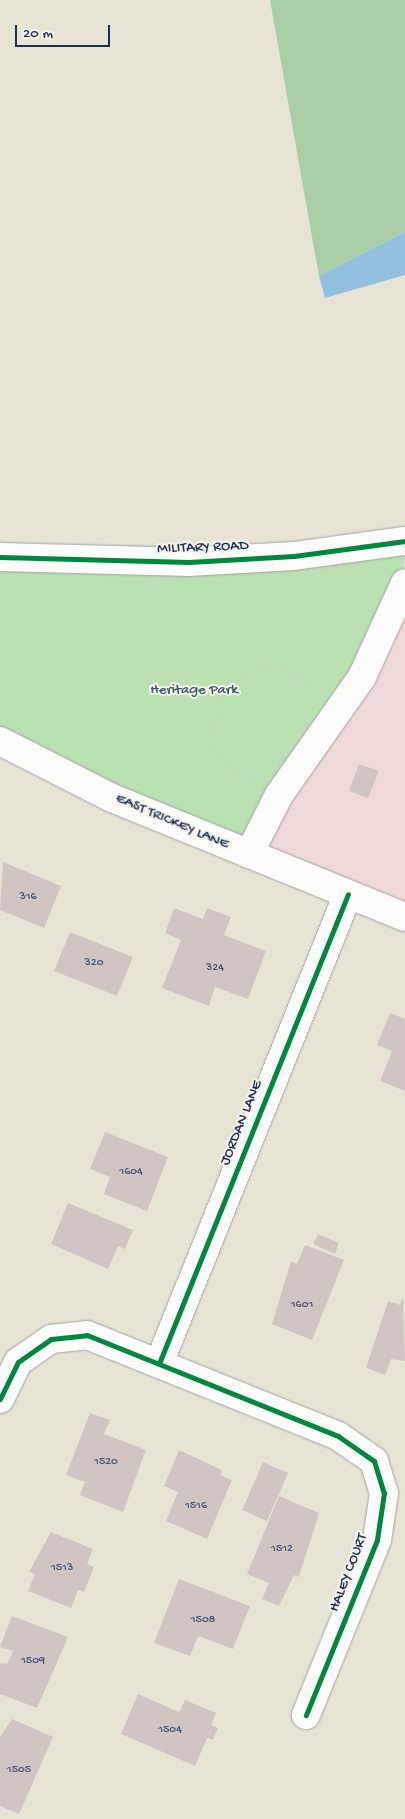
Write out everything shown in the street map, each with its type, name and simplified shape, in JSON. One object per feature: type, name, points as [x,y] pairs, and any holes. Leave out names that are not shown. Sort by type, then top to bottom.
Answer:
[{"type":"street","name":"MILITARY ROAD","points":[[0,557],[189,562],[404,548]]},
{"type":"street","points":[[249,854],[279,795],[340,705],[362,677],[405,584]]},
{"type":"street","name":"EAST TRICKEY LANE","points":[[0,741],[112,798],[405,917]]},
{"type":"street","name":"JORDAN LANE","points":[[160,1362],[348,894]]},
{"type":"street","name":"HALEY COURT","points":[[0,1399],[18,1362],[51,1339],[87,1335],[160,1362],[338,1436],[374,1461],[384,1493],[377,1540],[306,1715]]},
{"type":"path","points":[[279,795],[236,771],[214,745],[213,727],[228,686],[242,675],[271,668],[292,673],[340,705]]},
{"type":"shaded area","points":[[405,583],[405,917],[249,854]]},
{"type":"green space","points":[[270,0],[405,0],[405,232],[319,276]]},
{"type":"green space","name":"Heritage Park","points":[[403,542],[405,583],[249,854],[0,741],[0,557]]},
{"type":"water","points":[[405,232],[405,275],[325,298],[319,276]]},
{"type":"building","points":[[359,764],[379,771],[368,798],[349,791]]},
{"type":"building","points":[[3,862],[61,886],[44,928],[0,910]]},
{"type":"building","points":[[174,908],[203,919],[207,908],[231,917],[224,935],[266,951],[248,999],[215,987],[209,1006],[162,988],[181,940],[165,933]]},
{"type":"building","points":[[70,932],[133,957],[117,996],[54,971]]},
{"type":"building","points":[[390,1013],[405,1019],[405,1091],[380,1081],[392,1051],[377,1045]]},
{"type":"building","points":[[105,1132],[168,1157],[147,1211],[104,1194],[110,1177],[90,1169]]},
{"type":"building","points":[[68,1203],[133,1230],[125,1249],[118,1246],[108,1269],[51,1244]]},
{"type":"building","points":[[318,1234],[339,1243],[335,1254],[313,1244]]},
{"type":"building","points":[[305,1245],[344,1260],[312,1340],[272,1324],[291,1261],[297,1264]]},
{"type":"building","points":[[403,1296],[405,1361],[391,1359],[385,1375],[366,1368],[388,1301],[400,1305]]},
{"type":"building","points":[[90,1413],[110,1420],[104,1434],[146,1450],[123,1512],[80,1495],[85,1482],[66,1475]]},
{"type":"building","points":[[179,1450],[222,1470],[220,1475],[232,1480],[207,1539],[166,1521],[178,1492],[164,1486]]},
{"type":"building","points":[[263,1462],[288,1473],[267,1521],[242,1510]]},
{"type":"building","points":[[279,1496],[319,1513],[299,1577],[294,1575],[279,1606],[262,1599],[269,1583],[247,1574]]},
{"type":"building","points":[[51,1532],[93,1549],[87,1564],[94,1567],[84,1592],[78,1590],[71,1608],[28,1591],[35,1574],[29,1572]]},
{"type":"building","points":[[179,1579],[250,1606],[233,1649],[198,1636],[190,1656],[154,1643]]},
{"type":"building","points":[[12,1616],[68,1637],[37,1708],[0,1694],[0,1663],[7,1664],[13,1651],[0,1647]]},
{"type":"building","points":[[138,1694],[179,1712],[185,1700],[216,1713],[211,1725],[218,1728],[213,1740],[207,1738],[195,1766],[121,1734]]},
{"type":"building","points":[[12,1719],[53,1737],[19,1814],[0,1806],[0,1737]]},
{"type":"cycle path","points":[[0,557],[189,562],[294,556],[405,541]]},
{"type":"cycle path","points":[[160,1361],[348,894]]},
{"type":"cycle path","points":[[0,1399],[18,1362],[51,1339],[87,1335],[338,1436],[374,1461],[384,1493],[377,1540],[306,1715]]}]
